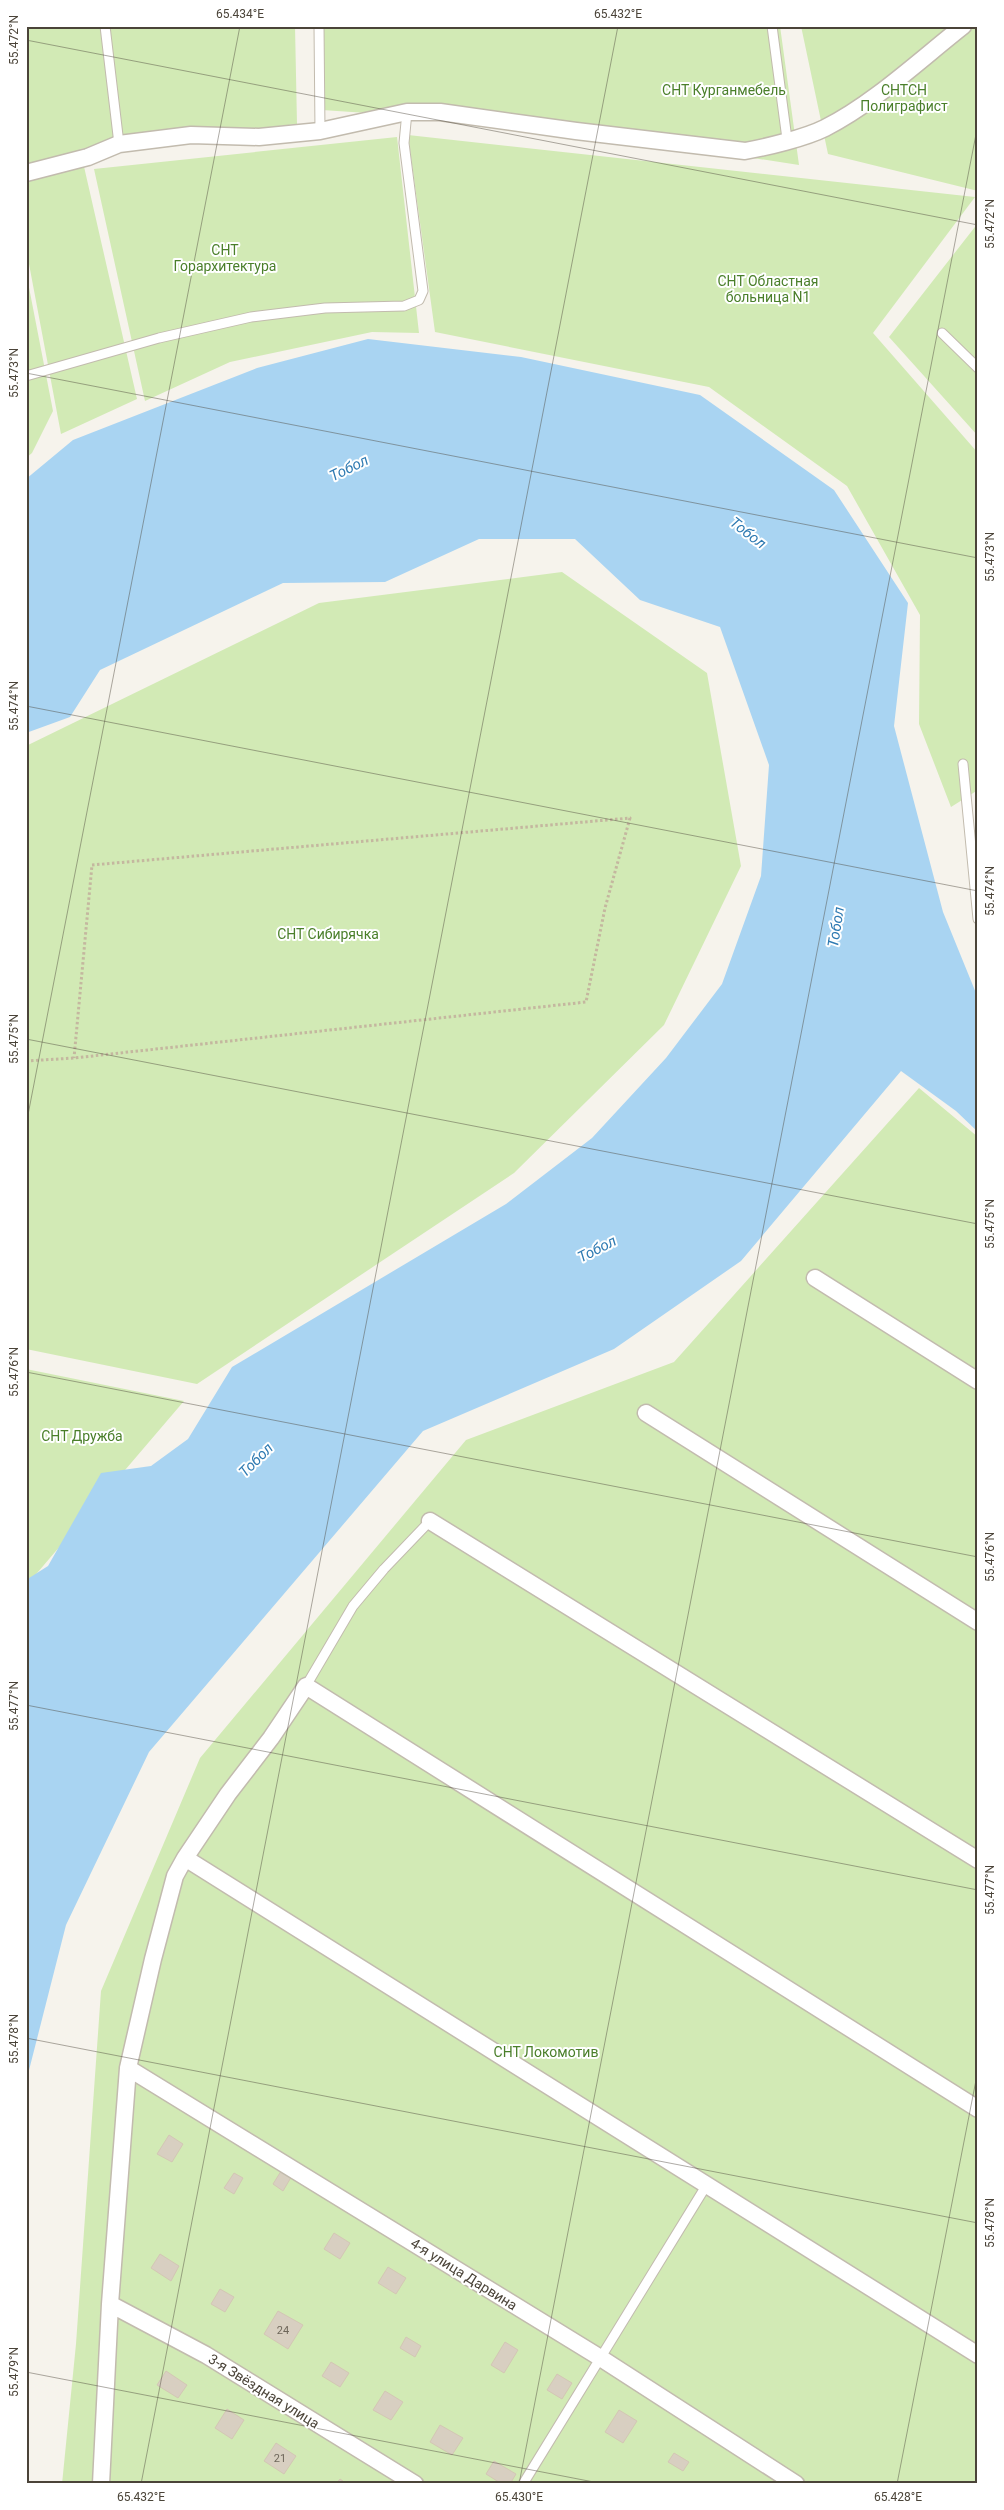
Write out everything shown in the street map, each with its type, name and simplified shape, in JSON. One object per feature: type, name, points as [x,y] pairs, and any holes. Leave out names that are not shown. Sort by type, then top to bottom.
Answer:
[{"type":"street","points":[[26,173],[88,157],[119,144],[190,136],[260,137],[320,130],[407,112],[440,112],[576,132],[745,151],[765,147],[824,128],[860,106],[963,26]]},
{"type":"street","points":[[815,1278],[978,1381]]},
{"type":"street","points":[[646,1413],[978,1622]]},
{"type":"street","points":[[430,1521],[978,1860]]},
{"type":"street","points":[[102,2484],[110,2304],[128,2068],[170,1895],[175,1876],[185,1858],[228,1794],[271,1738],[306,1686],[978,2109]]},
{"type":"street","points":[[185,1858],[978,2355]]},
{"type":"street","name":"4-я улица Дарвина","points":[[128,2068],[599,2357],[796,2484]]},
{"type":"street","name":"3-я Звёздная улица","points":[[110,2304],[206,2354],[415,2484]]},
{"type":"lane","points":[[105,26],[119,144]]},
{"type":"lane","points":[[320,26],[320,130]]},
{"type":"lane","points":[[772,26],[787,140]]},
{"type":"lane","points":[[26,376],[159,338],[251,317],[325,308],[404,306],[419,300],[423,291],[404,143],[407,112]]},
{"type":"lane","points":[[942,332],[978,368]]},
{"type":"lane","points":[[963,764],[978,920]]},
{"type":"lane","points":[[306,1686],[352,1606],[430,1521]]},
{"type":"lane","points":[[522,2484],[706,2186]]},
{"type":"path","points":[[26,1061],[74,1058],[586,1002],[605,908],[630,818],[92,865],[74,1058]]},
{"type":"green space","points":[[26,26],[295,26],[297,124],[80,149],[137,399],[61,434],[26,248]]},
{"type":"green space","name":"СНТ Курганмебель","points":[[323,26],[780,26],[799,165],[531,124],[322,110]]},
{"type":"green space","name":"СНТСН Полиграфист","points":[[801,26],[978,26],[978,191],[828,154]]},
{"type":"green space","name":"СНТ Областная больница N1","points":[[408,135],[975,197],[873,333],[978,453],[978,790],[951,807],[919,724],[920,615],[847,486],[709,387],[435,332]]},
{"type":"green space","name":"СНТ Горархитектура","points":[[397,137],[419,333],[372,332],[230,362],[145,401],[94,169]]},
{"type":"green space","points":[[978,223],[978,436],[889,337]]},
{"type":"green space","points":[[26,272],[53,411],[32,453],[26,458]]},
{"type":"green space","name":"СНТ Сибирячка","points":[[562,572],[707,673],[741,866],[664,1025],[514,1173],[197,1384],[26,1349],[26,746],[319,603]]},
{"type":"green space","name":"СНТ Локомотив","points":[[919,1088],[978,1137],[978,2484],[62,2484],[76,2344],[101,1991],[200,1758],[466,1440],[674,1362]]},
{"type":"green space","name":"СНТ Дружба","points":[[26,1369],[184,1401],[26,1586]]},
{"type":"water","name":"Тобол","points":[[368,339],[521,357],[700,395],[834,490],[908,603],[894,726],[943,912],[978,998],[978,1132],[956,1111],[901,1071],[741,1261],[614,1349],[423,1431],[149,1752],[66,1925],[26,2082],[26,1580],[48,1566],[101,1473],[151,1466],[188,1439],[232,1367],[506,1204],[592,1138],[666,1058],[722,984],[761,876],[769,765],[720,627],[640,600],[575,539],[479,539],[385,582],[283,583],[100,670],[70,717],[26,733],[26,479],[73,440],[257,368]]},
{"type":"building","points":[[169,2135],[183,2144],[172,2162],[157,2154]]},
{"type":"building","points":[[283,2168],[293,2174],[283,2191],[273,2184]]},
{"type":"building","points":[[234,2173],[243,2178],[234,2194],[224,2188]]},
{"type":"building","points":[[334,2233],[350,2243],[340,2259],[324,2249]]},
{"type":"building","points":[[160,2254],[179,2266],[171,2281],[151,2268]]},
{"type":"building","points":[[388,2267],[406,2278],[396,2294],[378,2283]]},
{"type":"building","points":[[220,2289],[234,2297],[225,2312],[211,2304]]},
{"type":"building","points":[[278,2311],[303,2325],[288,2349],[264,2334]]},
{"type":"building","points":[[406,2337],[421,2346],[415,2357],[400,2348]]},
{"type":"building","points":[[505,2342],[518,2350],[504,2373],[491,2365]]},
{"type":"building","points":[[331,2362],[349,2373],[340,2387],[322,2376]]},
{"type":"building","points":[[166,2371],[187,2385],[178,2398],[157,2385]]},
{"type":"building","points":[[557,2374],[572,2383],[562,2399],[547,2390]]},
{"type":"building","points":[[385,2391],[403,2402],[391,2420],[373,2410]]},
{"type":"building","points":[[227,2409],[244,2420],[232,2439],[215,2428]]},
{"type":"building","points":[[619,2410],[637,2421],[623,2443],[605,2432]]},
{"type":"building","points":[[440,2425],[463,2438],[452,2455],[430,2442]]},
{"type":"building","points":[[276,2443],[296,2456],[284,2474],[264,2461]]},
{"type":"building","points":[[674,2453],[689,2462],[683,2471],[668,2462]]},
{"type":"building","points":[[494,2461],[516,2474],[510,2484],[502,2484],[486,2474]]},
{"type":"building","points":[[340,2479],[347,2484],[336,2484]]}]
